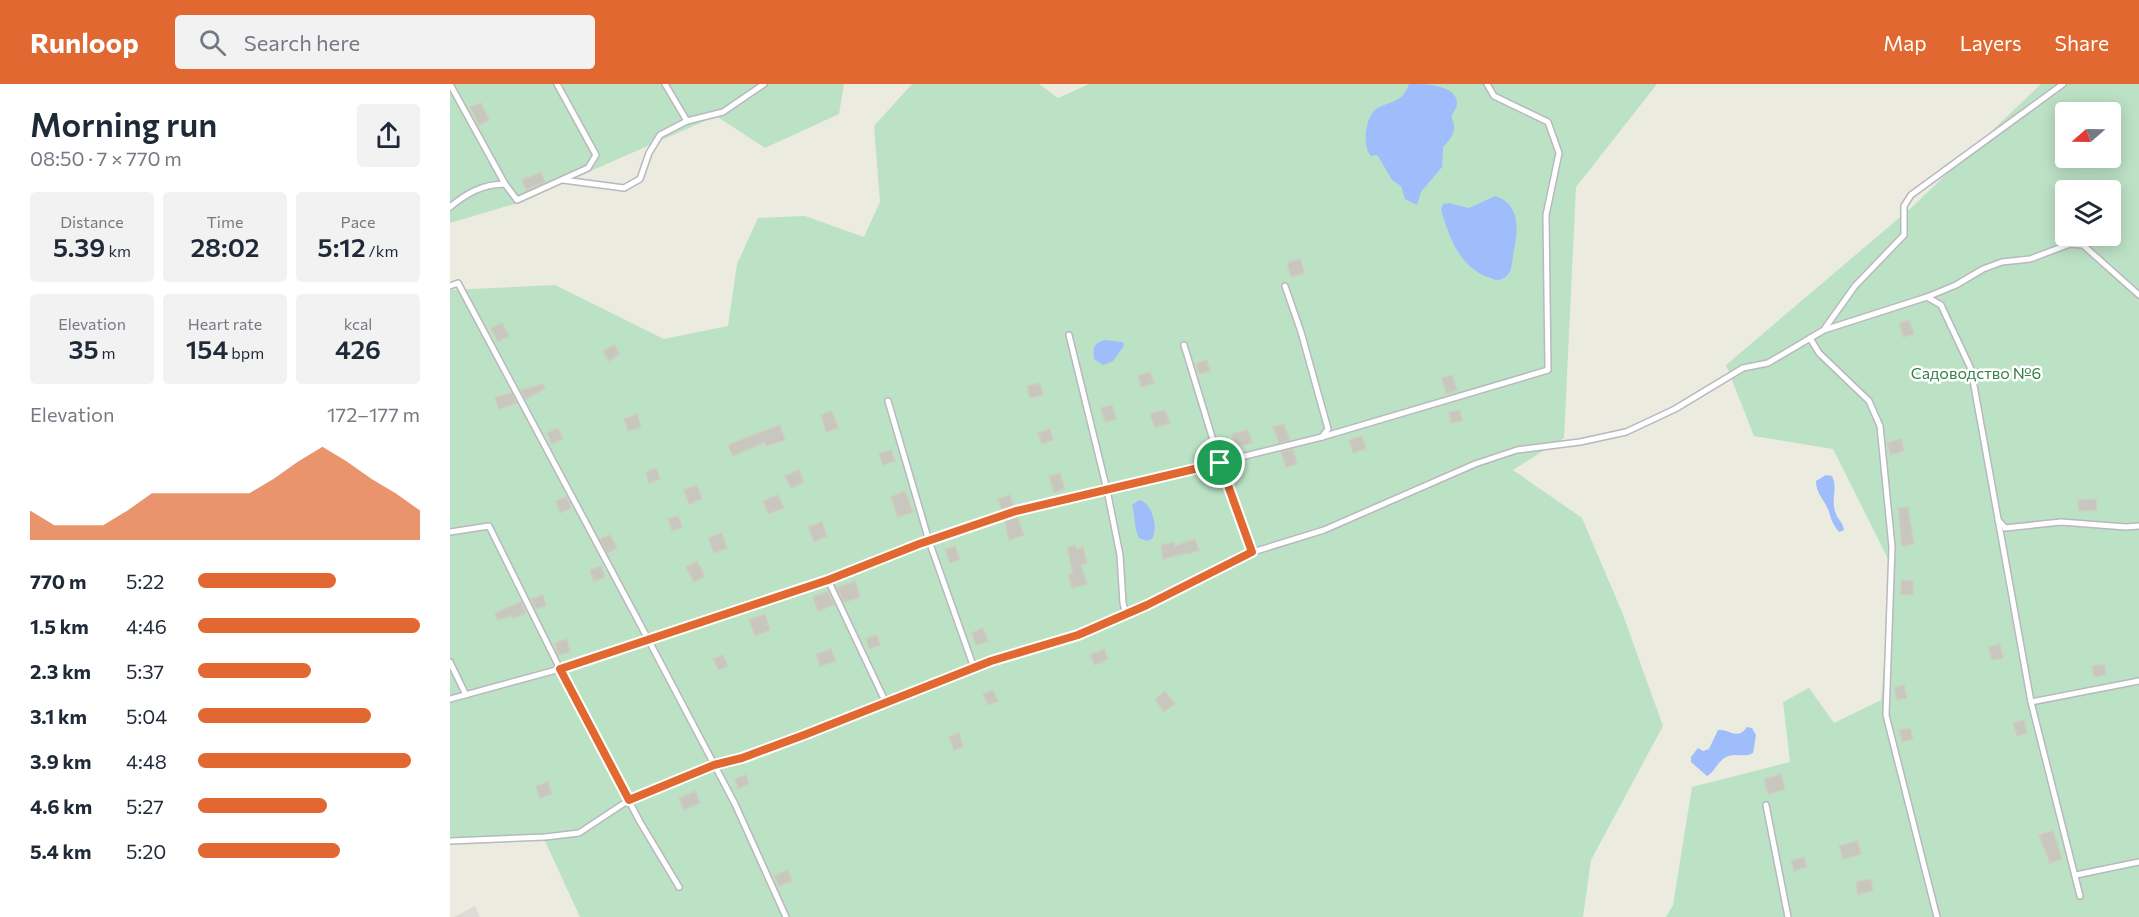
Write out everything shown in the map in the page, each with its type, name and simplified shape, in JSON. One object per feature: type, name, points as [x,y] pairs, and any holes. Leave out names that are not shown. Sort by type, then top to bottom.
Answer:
[{"type":"lane","points":[[450,84],[505,184],[517,200],[588,168],[596,155],[557,84]]},
{"type":"lane","points":[[665,84],[687,121]]},
{"type":"lane","points":[[562,180],[624,188],[640,179],[649,153],[660,135],[687,121],[723,112],[764,84]]},
{"type":"lane","points":[[450,699],[560,669],[828,580],[929,541],[1016,511],[1322,437],[1548,370],[1546,215],[1559,153],[1548,123],[1494,96],[1487,84]]},
{"type":"lane","points":[[1824,330],[1855,286],[1904,235],[1904,206],[1911,195],[2063,84]]},
{"type":"lane","points":[[450,207],[489,184],[505,184]]},
{"type":"lane","points":[[450,841],[545,837],[579,833],[629,800],[714,765],[752,754],[974,668],[1078,635],[1252,552],[1324,530],[1420,486],[1475,464],[1517,450],[1580,442],[1626,432],[1675,409],[1743,368],[1768,363],[1824,330],[1927,297],[2002,262],[2030,260],[2070,244],[2083,244],[2139,295]]},
{"type":"lane","points":[[450,286],[458,283],[648,639],[735,804],[786,917]]},
{"type":"lane","points":[[1285,286],[1301,332],[1328,429],[1322,437]]},
{"type":"lane","points":[[1927,297],[1941,305],[1971,369],[1996,519],[2031,702],[2076,875],[2079,896]]},
{"type":"lane","points":[[1070,335],[1107,490],[1120,555],[1123,603],[1126,614]]},
{"type":"lane","points":[[1810,338],[1819,354],[1869,401],[1880,426],[1892,547],[1886,715],[1937,917]]},
{"type":"lane","points":[[1184,345],[1220,463],[1252,552]]},
{"type":"lane","points":[[888,401],[929,541],[974,668]]},
{"type":"lane","points":[[1996,519],[2005,528],[2061,522],[2139,526]]},
{"type":"lane","points":[[450,532],[489,526],[560,669],[629,800],[679,887]]},
{"type":"lane","points":[[828,580],[886,703]]},
{"type":"lane","points":[[450,662],[466,695]]},
{"type":"lane","points":[[2031,702],[2139,681]]},
{"type":"lane","points":[[1766,805],[1788,917]]},
{"type":"lane","points":[[2076,875],[2139,862]]},
{"type":"shaded area","points":[[475,906],[480,917],[454,917]]},
{"type":"green space","points":[[450,84],[844,84],[839,114],[765,148],[716,116],[518,203],[450,223]]},
{"type":"green space","points":[[912,84],[1039,84],[1058,98],[1089,84],[1657,84],[1576,187],[1564,438],[1513,470],[1582,518],[1622,612],[1663,726],[1591,860],[1583,917],[580,917],[545,841],[450,841],[450,290],[555,285],[664,339],[728,326],[737,264],[758,218],[805,216],[864,237],[880,202],[874,126]]},
{"type":"green space","name":"Садоводство №6","points":[[2041,84],[2139,84],[2139,917],[1666,917],[1673,905],[1692,787],[1790,762],[1783,702],[1809,688],[1834,723],[1881,700],[1892,567],[1833,449],[1754,436],[1726,365],[1912,207]]},
{"type":"water","points":[[1409,84],[1438,86],[1446,89],[1456,97],[1457,103],[1452,118],[1454,132],[1443,147],[1442,167],[1421,192],[1417,205],[1405,199],[1401,186],[1392,180],[1378,156],[1371,156],[1366,146],[1367,126],[1372,114],[1380,107],[1403,96]]},
{"type":"water","points":[[1495,196],[1510,206],[1517,229],[1511,269],[1508,275],[1500,280],[1476,271],[1461,257],[1447,230],[1441,210],[1443,204],[1449,203],[1469,208]]},
{"type":"water","points":[[1105,340],[1123,342],[1124,346],[1113,361],[1103,365],[1094,359],[1094,352],[1096,344]]},
{"type":"water","points":[[1826,475],[1832,476],[1834,480],[1834,507],[1844,530],[1839,532],[1833,524],[1816,485],[1816,481]]},
{"type":"water","points":[[1139,500],[1148,505],[1153,516],[1154,534],[1152,539],[1147,541],[1139,538],[1135,526],[1132,505]]},
{"type":"water","points":[[1747,727],[1752,728],[1756,735],[1753,753],[1725,758],[1707,776],[1691,762],[1691,757],[1698,748],[1703,751],[1709,749],[1718,730],[1737,734]]},
{"type":"building","points":[[481,103],[489,120],[479,125],[470,107]]},
{"type":"building","points":[[541,172],[545,182],[526,190],[522,180]]},
{"type":"building","points":[[1300,259],[1305,273],[1291,277],[1287,263]]},
{"type":"building","points":[[1909,320],[1914,334],[1903,337],[1899,323]]},
{"type":"building","points":[[502,323],[509,336],[498,342],[491,328]]},
{"type":"building","points":[[614,345],[620,354],[609,361],[603,351]]},
{"type":"building","points":[[1207,360],[1210,371],[1199,374],[1196,364]]},
{"type":"building","points":[[1150,372],[1154,383],[1141,387],[1138,375]]},
{"type":"building","points":[[1452,375],[1457,390],[1446,394],[1442,378]]},
{"type":"building","points":[[1040,383],[1043,395],[1030,398],[1027,386]]},
{"type":"building","points":[[543,384],[545,389],[525,399],[521,390]]},
{"type":"building","points":[[511,393],[517,403],[499,409],[495,397]]},
{"type":"building","points":[[1112,405],[1116,419],[1105,422],[1101,408]]},
{"type":"building","points":[[1165,410],[1170,423],[1155,428],[1150,414]]},
{"type":"building","points":[[1460,410],[1462,421],[1451,423],[1449,412]]},
{"type":"building","points":[[832,411],[838,428],[826,432],[821,415]]},
{"type":"building","points":[[637,414],[641,427],[628,431],[624,419]]},
{"type":"building","points":[[1284,424],[1290,440],[1279,443],[1273,427]]},
{"type":"building","points":[[780,425],[785,440],[766,446],[765,442],[733,456],[728,445]]},
{"type":"building","points":[[558,428],[563,439],[552,444],[547,433]]},
{"type":"building","points":[[1050,429],[1053,440],[1042,444],[1038,433]]},
{"type":"building","points":[[1248,430],[1252,443],[1235,447],[1232,434]]},
{"type":"building","points":[[1362,436],[1366,449],[1353,453],[1349,440]]},
{"type":"building","points":[[1901,439],[1904,451],[1891,455],[1887,443]]},
{"type":"building","points":[[1293,449],[1297,464],[1286,467],[1281,452]]},
{"type":"building","points":[[891,450],[895,461],[883,465],[879,454]]},
{"type":"building","points":[[656,468],[660,479],[649,483],[646,472]]},
{"type":"building","points":[[799,470],[804,482],[791,488],[785,476]]},
{"type":"building","points":[[1060,473],[1065,489],[1054,493],[1049,476]]},
{"type":"building","points":[[697,485],[702,499],[689,504],[684,490]]},
{"type":"building","points":[[905,491],[913,512],[898,517],[891,497]]},
{"type":"building","points":[[778,495],[784,508],[768,514],[763,501]]},
{"type":"building","points":[[1010,495],[1014,507],[1002,511],[998,499]]},
{"type":"building","points":[[567,497],[571,508],[560,513],[556,501]]},
{"type":"building","points":[[2096,499],[2097,510],[2079,511],[2078,500]]},
{"type":"building","points":[[1908,507],[1914,544],[1902,546],[1898,508]]},
{"type":"building","points":[[678,516],[682,527],[672,531],[668,519]]},
{"type":"building","points":[[1017,516],[1024,535],[1009,540],[1005,520]]},
{"type":"building","points":[[822,522],[827,536],[814,542],[808,527]]},
{"type":"building","points":[[722,533],[727,548],[714,553],[708,538]]},
{"type":"building","points":[[610,535],[617,548],[607,553],[600,539]]},
{"type":"building","points":[[1195,539],[1199,550],[1163,559],[1161,545],[1174,542],[1175,546]]},
{"type":"building","points":[[1075,545],[1076,549],[1083,547],[1087,563],[1081,565],[1087,584],[1072,588],[1068,575],[1073,573],[1067,548]]},
{"type":"building","points":[[955,546],[960,559],[950,563],[945,550]]},
{"type":"building","points":[[697,561],[705,576],[694,582],[686,567]]},
{"type":"building","points":[[601,566],[605,577],[594,581],[590,570]]},
{"type":"building","points":[[1901,580],[1913,581],[1913,595],[1901,594]]},
{"type":"building","points":[[855,581],[860,597],[844,602],[837,588]]},
{"type":"building","points":[[828,592],[834,605],[818,611],[813,597]]},
{"type":"building","points":[[543,595],[546,606],[536,609],[531,599]]},
{"type":"building","points":[[521,602],[526,612],[524,614],[497,620],[495,613]]},
{"type":"building","points":[[765,614],[770,630],[755,636],[749,620]]},
{"type":"building","points":[[983,628],[988,641],[976,645],[972,633]]},
{"type":"building","points":[[877,635],[880,645],[869,649],[866,639]]},
{"type":"building","points":[[567,639],[570,652],[558,655],[555,643]]},
{"type":"building","points":[[2000,644],[2003,658],[1992,660],[1988,647]]},
{"type":"building","points":[[831,649],[836,661],[820,666],[816,654]]},
{"type":"building","points":[[1104,649],[1108,659],[1095,665],[1090,655]]},
{"type":"building","points":[[723,655],[728,666],[718,670],[713,659]]},
{"type":"building","points":[[2104,664],[2106,675],[2094,677],[2092,666]]},
{"type":"building","points":[[1904,685],[1907,698],[1897,700],[1894,688]]},
{"type":"building","points":[[993,690],[998,701],[988,705],[983,694]]},
{"type":"building","points":[[1165,691],[1175,704],[1164,712],[1155,699]]},
{"type":"building","points":[[2024,720],[2027,733],[2017,736],[2013,723]]},
{"type":"building","points":[[1910,728],[1913,739],[1902,742],[1899,730]]},
{"type":"building","points":[[959,733],[963,747],[954,750],[949,737]]},
{"type":"building","points":[[1781,774],[1785,789],[1768,794],[1764,779]]},
{"type":"building","points":[[746,775],[749,784],[738,789],[735,779]]},
{"type":"building","points":[[548,782],[552,794],[540,798],[536,786]]},
{"type":"building","points":[[695,791],[700,803],[684,810],[679,798]]},
{"type":"building","points":[[2053,831],[2062,859],[2050,863],[2039,835]]},
{"type":"building","points":[[1858,841],[1861,854],[1843,859],[1839,846]]},
{"type":"building","points":[[1804,857],[1807,867],[1794,871],[1791,861]]},
{"type":"building","points":[[788,870],[792,881],[779,886],[774,876]]},
{"type":"building","points":[[1871,879],[1873,891],[1858,894],[1856,882]]},
{"type":"route","points":[[1220,463],[1252,552],[1147,605],[1078,635],[991,661],[804,735],[742,758],[714,765],[629,800],[560,669],[828,580],[919,544],[1016,511],[1220,463]]}]
